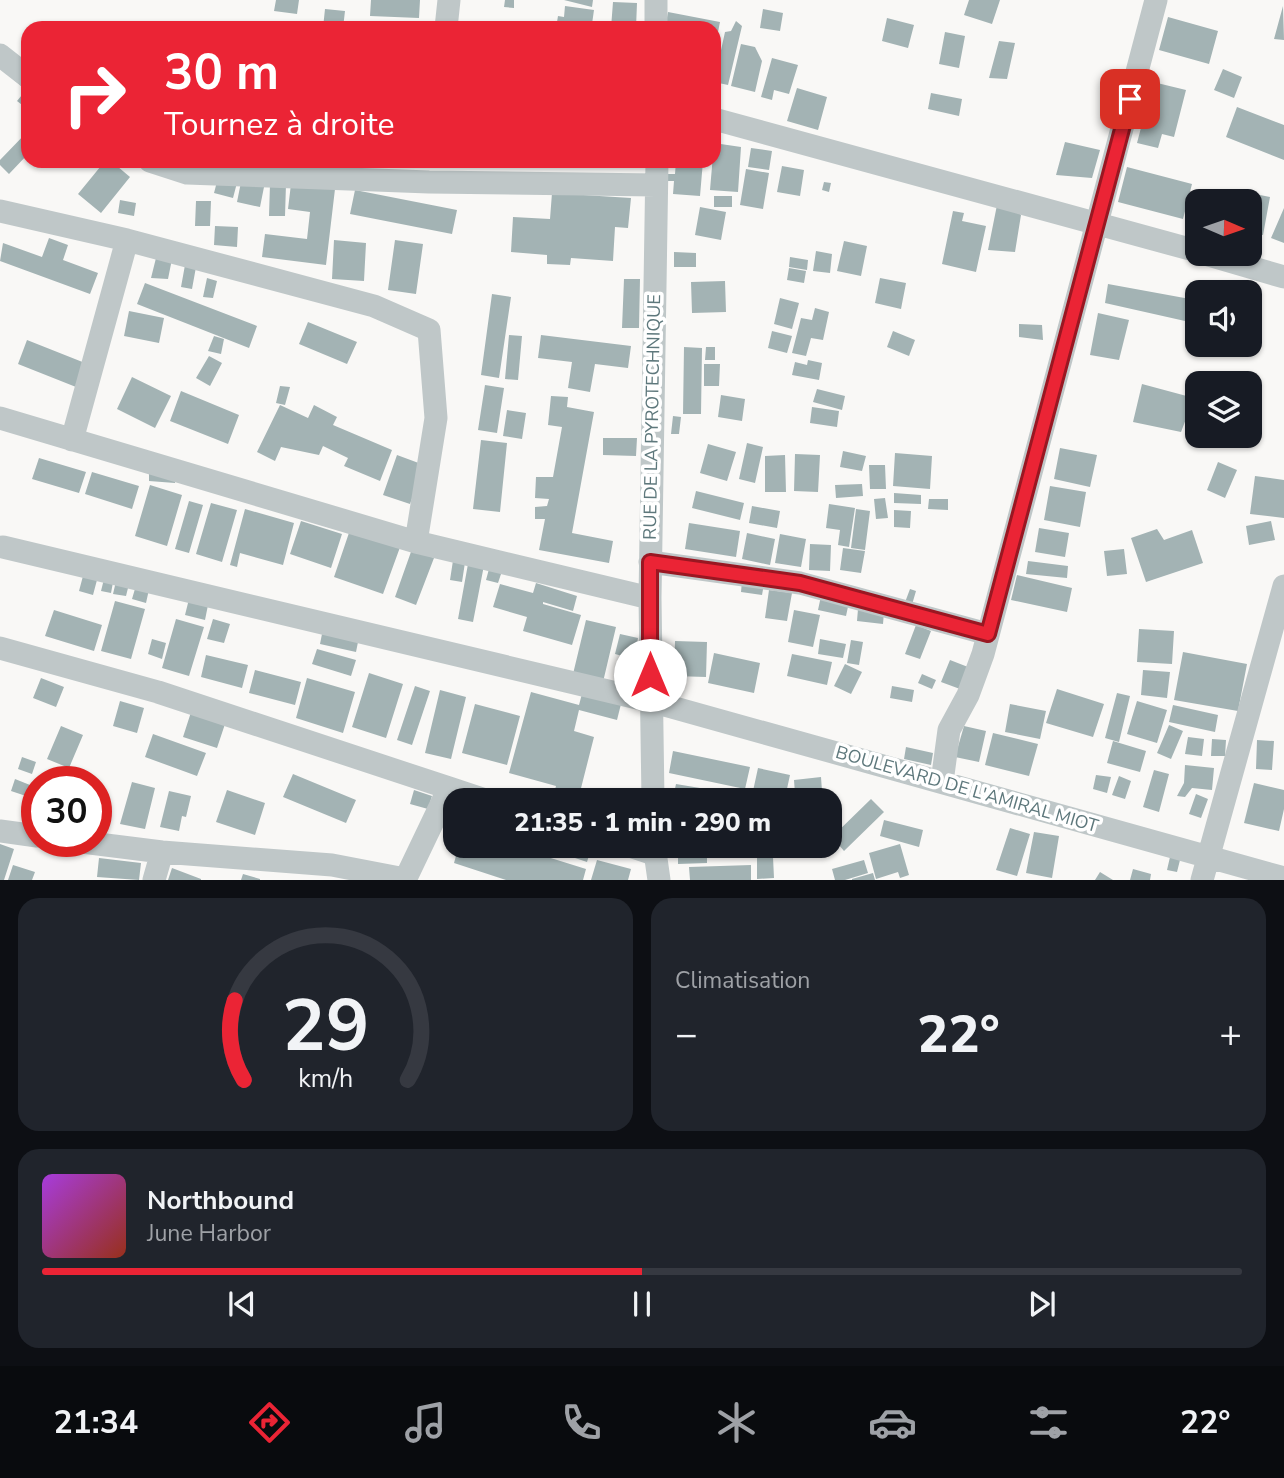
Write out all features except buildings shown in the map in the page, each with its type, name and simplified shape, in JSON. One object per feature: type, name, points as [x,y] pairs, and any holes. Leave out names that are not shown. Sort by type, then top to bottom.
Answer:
[{"type":"street","points":[[447,21],[449,0]]},
{"type":"street","points":[[656,0],[656,21]]},
{"type":"street","points":[[942,782],[949,730],[968,695],[988,634],[1156,0]]},
{"type":"street","points":[[0,55],[21,72]]},
{"type":"street","points":[[721,120],[1185,248]]},
{"type":"street","points":[[172,168],[187,173],[430,171],[656,185]]},
{"type":"street","name":"RUE DE LA PYROTECHNIQUE","points":[[653,788],[650,562],[657,168]]},
{"type":"street","points":[[0,211],[127,240],[374,306],[429,330],[436,418],[416,542]]},
{"type":"street","points":[[72,440],[127,240]]},
{"type":"street","points":[[1246,266],[1284,277]]},
{"type":"street","points":[[0,418],[416,542],[650,598]]},
{"type":"street","name":"BOULEVARD DE L'AMIRAL MIOT","points":[[3,547],[650,701],[1284,878]]},
{"type":"street","points":[[650,562],[800,583],[988,634]]},
{"type":"street","points":[[1202,880],[1284,586]]},
{"type":"street","points":[[0,648],[158,692],[449,788]]},
{"type":"street","points":[[112,846],[405,879],[443,800]]},
{"type":"street","points":[[0,831],[21,834]]},
{"type":"street","points":[[154,880],[162,852]]},
{"type":"street","points":[[655,858],[659,880]]},
{"type":"route","points":[[650,675],[650,562],[800,583],[988,634],[1130,99]]}]
